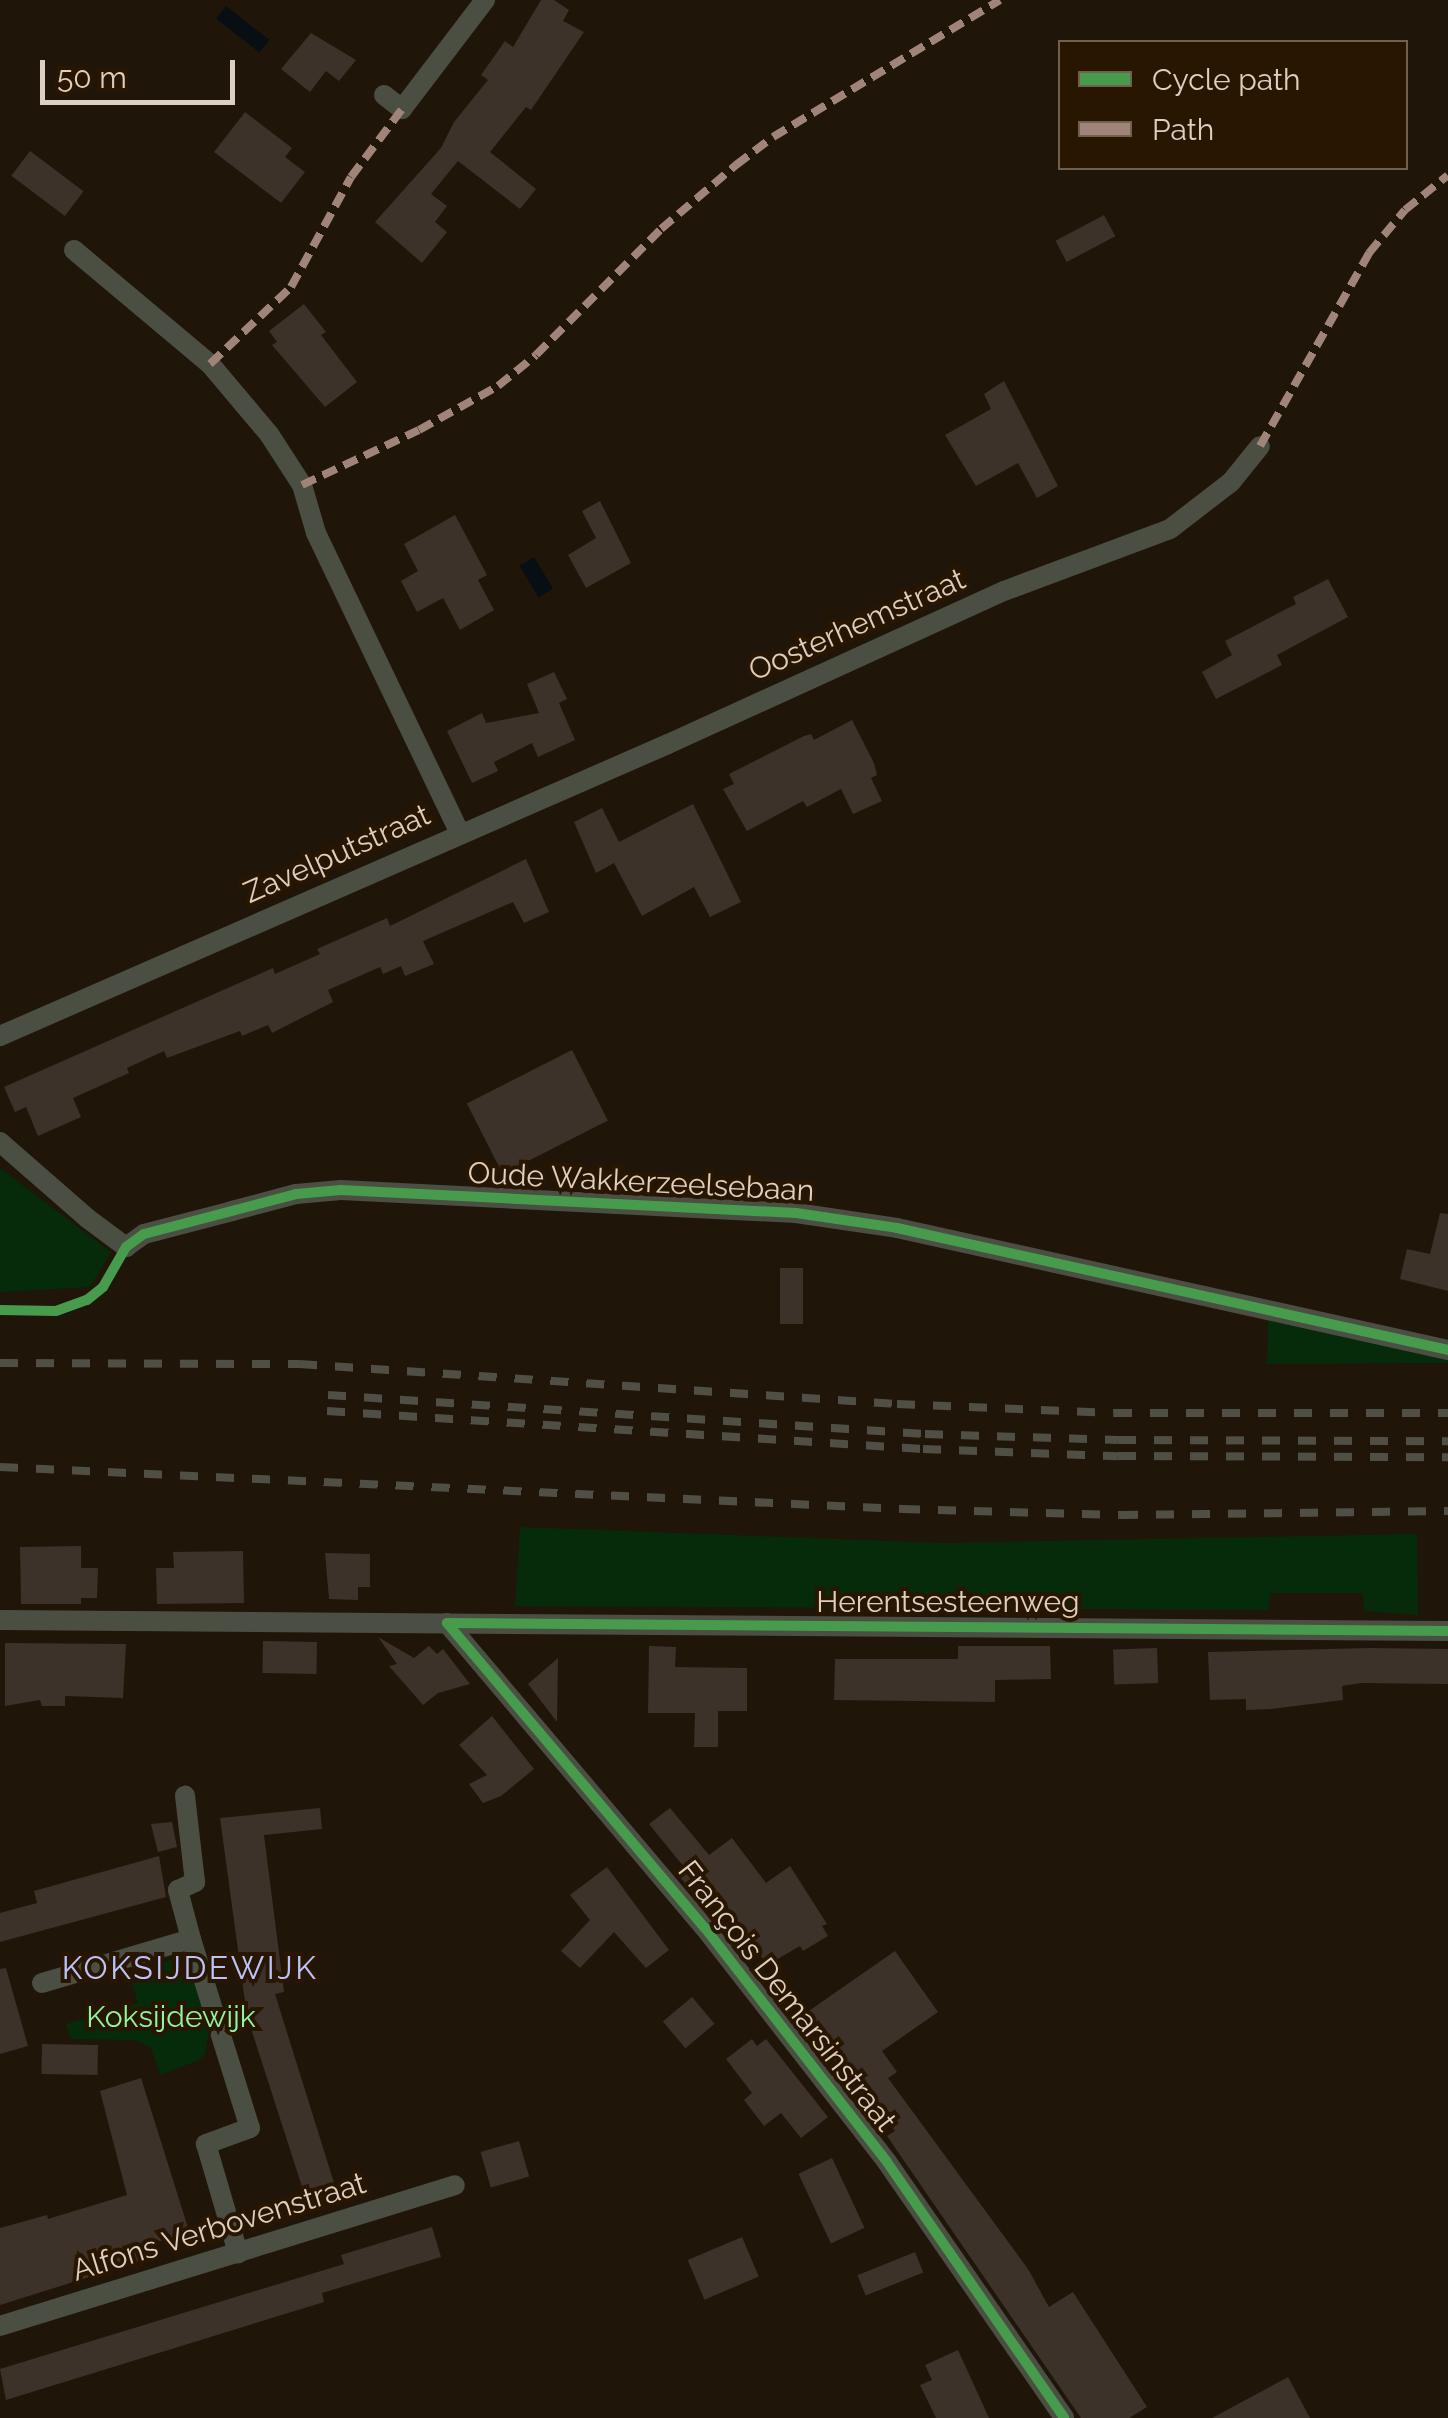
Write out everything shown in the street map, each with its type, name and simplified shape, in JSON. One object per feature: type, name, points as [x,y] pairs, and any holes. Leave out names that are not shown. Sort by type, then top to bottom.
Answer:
[{"type":"street","points":[[384,95],[402,109],[485,0]]},
{"type":"street","name":"Zavelputstraat","points":[[0,1036],[458,832],[316,533],[302,485],[269,434],[210,364],[74,250]]},
{"type":"street","name":"Oosterhemstraat","points":[[458,832],[668,744],[1004,591],[1170,530],[1232,482],[1260,446]]},
{"type":"street","name":"Oude Wakkerzeelsebaan","points":[[0,1142],[126,1246],[144,1234],[264,1202],[341,1190],[796,1213],[916,1232],[1448,1350]]},
{"type":"street","name":"Herentsesteenweg","points":[[0,1620],[1448,1631]]},
{"type":"street","name":"François Demarsinstraat","points":[[447,1623],[698,1920],[887,2162],[1064,2418]]},
{"type":"street","points":[[185,1796],[195,1882],[178,1890],[250,2128],[206,2144],[238,2253]]},
{"type":"street","points":[[42,1983],[191,1939]]},
{"type":"street","name":"Alfons Verbovenstraat","points":[[0,2326],[455,2185]]},
{"type":"green space","points":[[0,1168],[111,1252],[90,1287],[0,1292]]},
{"type":"green space","points":[[1268,1319],[1448,1355],[1448,1363],[1267,1364]]},
{"type":"green space","points":[[520,1527],[943,1543],[1417,1534],[1418,1615],[1364,1611],[1363,1593],[1270,1593],[1269,1610],[515,1606]]},
{"type":"green space","name":"Koksijdewijk","points":[[177,1958],[181,1976],[194,1973],[210,2026],[205,2054],[199,2060],[160,2075],[151,2048],[135,2040],[71,2039],[66,2024],[138,2003],[129,1974]]},
{"type":"shaded area","points":[[226,6],[269,40],[259,52],[216,19]]},
{"type":"shaded area","points":[[534,557],[553,589],[538,597],[519,566]]},
{"type":"building","points":[[541,0],[554,0],[569,10],[563,21],[584,32],[531,110],[526,107],[490,152],[536,189],[520,209],[458,161],[431,194],[447,206],[435,222],[447,232],[422,263],[375,222],[441,148],[454,122],[488,80],[481,75],[505,41],[513,47]]},
{"type":"building","points":[[311,33],[356,60],[339,81],[326,71],[310,92],[281,69]]},
{"type":"building","points":[[245,112],[292,148],[285,157],[305,172],[281,203],[214,152]]},
{"type":"building","points":[[30,151],[84,191],[65,216],[11,176]]},
{"type":"building","points":[[1104,215],[1115,236],[1067,262],[1055,241]]},
{"type":"building","points":[[304,304],[326,332],[321,335],[357,382],[325,407],[272,345],[277,342],[269,331]]},
{"type":"building","points":[[1004,381],[1058,486],[1037,498],[1018,463],[976,486],[945,435],[991,409],[984,394]]},
{"type":"building","points":[[600,501],[631,563],[586,588],[568,555],[596,538],[582,511]]},
{"type":"building","points":[[455,515],[487,575],[478,580],[494,610],[460,630],[443,598],[417,612],[401,581],[418,571],[404,544]]},
{"type":"building","points":[[1328,579],[1348,617],[1277,655],[1282,665],[1216,699],[1202,672],[1232,655],[1225,641],[1296,604],[1293,597]]},
{"type":"building","points":[[554,672],[567,699],[559,703],[575,740],[538,757],[532,743],[494,762],[498,771],[472,783],[447,731],[482,713],[486,723],[539,713],[527,684]]},
{"type":"building","points":[[852,720],[874,763],[877,775],[871,778],[882,801],[853,814],[841,789],[807,807],[803,801],[747,831],[723,789],[734,784],[729,774],[804,736],[811,734],[814,740]]},
{"type":"building","points":[[693,804],[741,902],[710,917],[694,887],[642,916],[614,863],[596,873],[574,822],[602,808],[619,842]]},
{"type":"building","points":[[526,859],[549,912],[524,923],[513,902],[423,941],[434,964],[405,976],[401,966],[383,974],[380,967],[328,990],[333,1002],[272,1033],[268,1025],[167,1058],[164,1051],[127,1068],[129,1073],[73,1098],[81,1117],[38,1136],[26,1107],[15,1112],[4,1087],[273,968],[275,974],[320,954],[317,949],[387,918],[390,926]]},
{"type":"building","points":[[572,1050],[608,1120],[503,1174],[467,1104]]},
{"type":"building","points":[[1440,1213],[1448,1214],[1448,1291],[1400,1279],[1407,1249],[1430,1254]]},
{"type":"building","points":[[780,1268],[803,1268],[803,1324],[780,1324]]},
{"type":"building","points":[[81,1546],[81,1568],[98,1568],[97,1598],[81,1598],[81,1604],[21,1604],[20,1547]]},
{"type":"building","points":[[243,1551],[244,1603],[157,1604],[156,1568],[174,1568],[173,1552]]},
{"type":"building","points":[[325,1553],[370,1554],[370,1587],[358,1587],[358,1600],[329,1599]]},
{"type":"building","points":[[378,1637],[414,1658],[429,1646],[437,1654],[443,1649],[470,1684],[438,1693],[423,1705],[389,1666],[397,1664]]},
{"type":"building","points":[[263,1641],[317,1642],[316,1674],[262,1673]]},
{"type":"building","points":[[5,1643],[126,1644],[123,1698],[65,1696],[65,1706],[42,1706],[40,1700],[5,1706]]},
{"type":"building","points":[[649,1646],[676,1647],[675,1667],[747,1668],[747,1711],[718,1711],[718,1747],[694,1747],[695,1713],[648,1713]]},
{"type":"building","points":[[958,1646],[1050,1646],[1051,1679],[995,1680],[995,1702],[834,1700],[835,1659],[958,1659]]},
{"type":"building","points":[[1157,1648],[1158,1683],[1114,1685],[1113,1650]]},
{"type":"building","points":[[1448,1649],[1448,1684],[1361,1683],[1342,1686],[1343,1700],[1271,1709],[1246,1710],[1246,1699],[1210,1700],[1208,1652]]},
{"type":"building","points":[[558,1658],[557,1722],[528,1684]]},
{"type":"building","points":[[492,1716],[534,1769],[501,1796],[483,1803],[469,1784],[487,1775],[459,1745]]},
{"type":"building","points":[[320,1808],[322,1829],[264,1835],[284,1992],[275,1994],[335,2186],[305,2196],[247,2016],[220,1818]]},
{"type":"building","points":[[670,1808],[709,1855],[732,1838],[766,1883],[790,1866],[827,1924],[822,1926],[828,1936],[767,1965],[718,1893],[703,1905],[680,1877],[688,1872],[649,1824]]},
{"type":"building","points":[[172,1822],[177,1847],[158,1852],[151,1824]]},
{"type":"building","points":[[159,1856],[166,1897],[0,1942],[0,1913],[37,1903],[34,1891]]},
{"type":"building","points":[[607,1867],[669,1950],[646,1968],[614,1932],[580,1968],[561,1951],[590,1920],[570,1895]]},
{"type":"building","points":[[895,1951],[938,2012],[882,2051],[897,2072],[888,2078],[1028,2269],[1049,2307],[1073,2292],[1147,2407],[1129,2418],[1081,2418],[887,2136],[895,2131],[869,2095],[862,2100],[803,2015]]},
{"type":"building","points":[[6,1968],[28,2046],[0,2054],[0,1969]]},
{"type":"building","points":[[692,1997],[714,2024],[685,2048],[663,2021]]},
{"type":"building","points":[[752,2039],[757,2046],[766,2039],[828,2117],[801,2138],[781,2113],[764,2126],[744,2100],[752,2093],[726,2059]]},
{"type":"building","points":[[42,2044],[98,2045],[97,2075],[41,2074]]},
{"type":"building","points":[[141,2078],[189,2231],[149,2245],[153,2257],[0,2305],[0,2228],[47,2215],[48,2219],[127,2195],[100,2091]]},
{"type":"building","points":[[519,2141],[529,2177],[491,2188],[481,2152]]},
{"type":"building","points":[[832,2158],[865,2228],[831,2243],[798,2174]]},
{"type":"building","points":[[432,2227],[441,2257],[322,2293],[324,2302],[6,2400],[0,2369],[344,2264],[341,2255]]},
{"type":"building","points":[[742,2237],[759,2277],[704,2300],[688,2260]]},
{"type":"building","points":[[915,2252],[923,2272],[866,2296],[858,2275]]},
{"type":"building","points":[[958,2350],[989,2418],[936,2418],[920,2385],[932,2380],[925,2365]]},
{"type":"building","points":[[1288,2377],[1310,2418],[1212,2418]]},
{"type":"railway","points":[[0,1363],[299,1364],[897,1404],[1114,1413],[1448,1413]]},
{"type":"railway","points":[[328,1395],[925,1434],[1118,1440],[1448,1441]]},
{"type":"railway","points":[[327,1411],[923,1449],[1118,1456],[1448,1457]]},
{"type":"railway","points":[[0,1467],[902,1509],[1120,1515],[1448,1511]]},
{"type":"marked path","points":[[302,485],[419,430],[498,386],[536,355],[661,229],[736,165],[773,137],[1000,0]]},
{"type":"marked path","points":[[210,364],[291,287],[351,177],[402,109]]},
{"type":"marked path","points":[[1260,446],[1369,253],[1405,210],[1448,175]]},
{"type":"cycle path","points":[[0,1310],[56,1311],[87,1300],[103,1287],[126,1247],[144,1234],[296,1194],[341,1190],[796,1213],[897,1228],[1448,1350]]},
{"type":"cycle path","points":[[447,1623],[705,1928],[887,2162],[1064,2418]]},
{"type":"cycle path","points":[[447,1623],[1448,1631]]},
{"type":"district","name":"KOKSIJDEWIJK","points":[[190,1968]]}]
